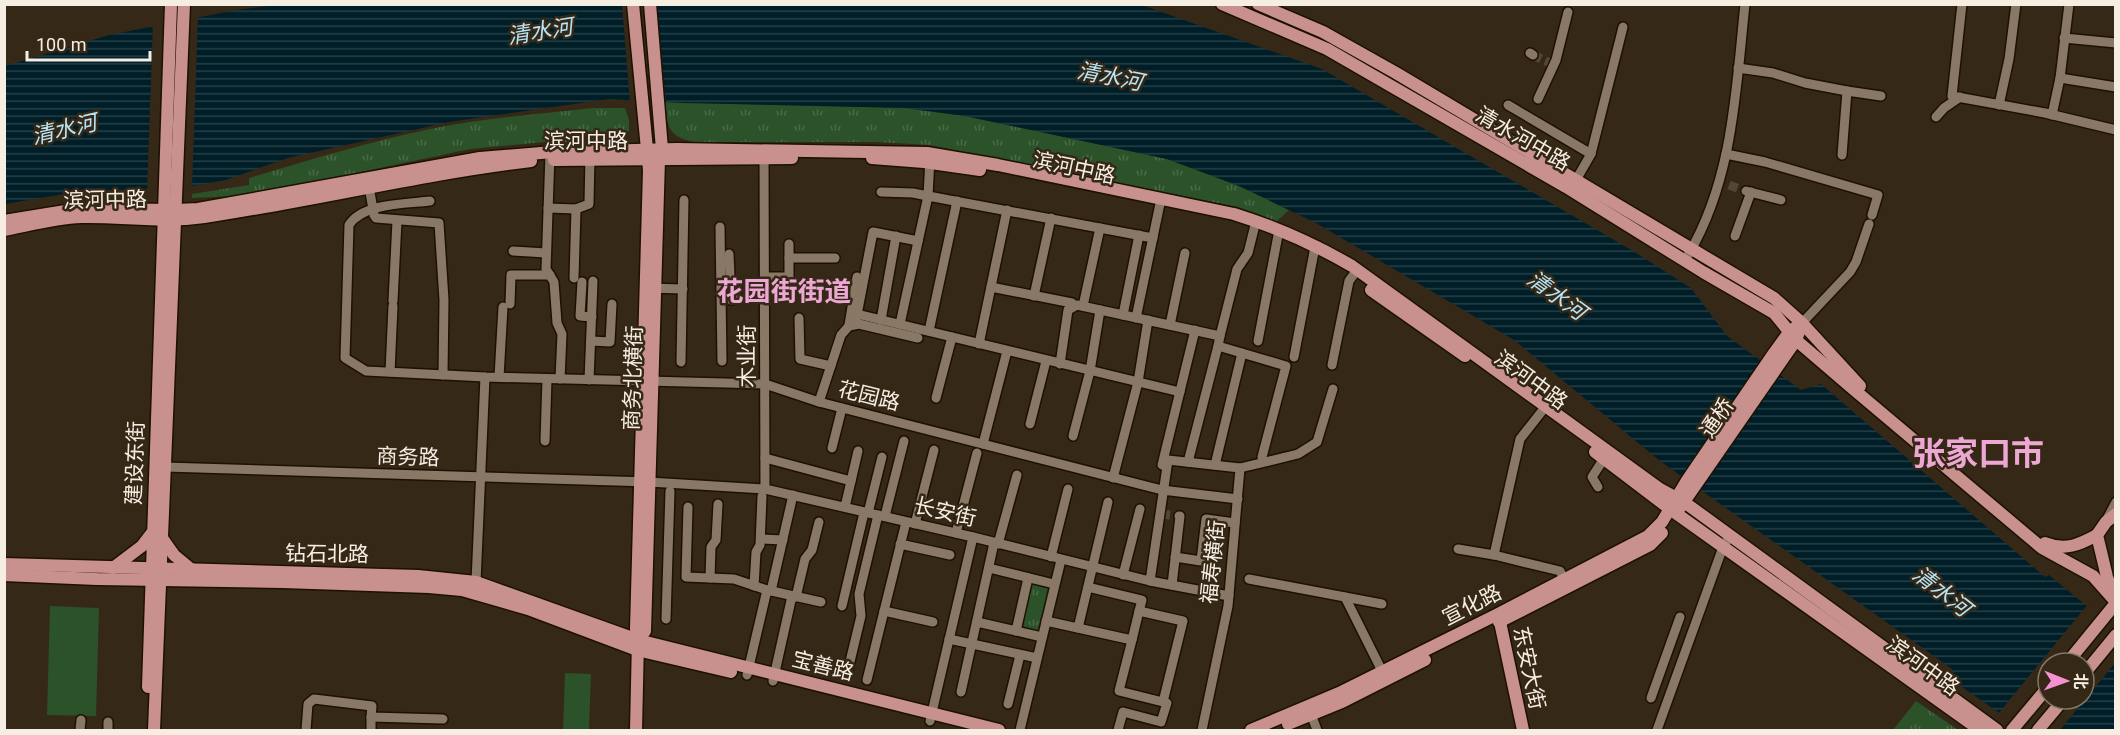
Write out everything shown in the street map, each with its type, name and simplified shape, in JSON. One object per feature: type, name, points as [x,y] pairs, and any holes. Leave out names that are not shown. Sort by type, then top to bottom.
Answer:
[{"type":"main road","points":[[170,209],[171,4]]},
{"type":"main road","points":[[170,209],[184,4]]},
{"type":"main road","name":"商务北横街","points":[[633,4],[643,117],[654,154]]},
{"type":"main road","name":"商务北横街","points":[[636,730],[638,645],[636,629],[642,585],[654,154],[659,115],[650,4]]},
{"type":"main road","name":"清水河中路","points":[[1222,4],[1327,49],[1566,187],[1684,261],[1774,313],[1793,335],[2042,548],[2093,576],[2114,604]]},
{"type":"main road","name":"清水河中路","points":[[1258,4],[1323,32],[1774,298],[1802,323],[1857,383],[2043,542],[2065,548],[2097,535]]},
{"type":"main road","name":"滨河中路","points":[[4,221],[78,209],[170,209],[202,218],[368,183],[550,156],[764,154],[883,159],[930,158],[1256,224],[1316,249],[1355,273],[1606,455],[1673,511],[1727,542],[1997,730]]},
{"type":"main road","name":"滨河中路","points":[[4,230],[54,220],[170,209]]},
{"type":"main road","name":"建设东街","points":[[157,536],[165,467],[170,209]]},
{"type":"main road","name":"建设东街","points":[[146,730],[155,599],[170,209]]},
{"type":"main road","points":[[1778,356],[1802,323]]},
{"type":"main road","name":"通桥","points":[[1686,482],[1778,356]]},
{"type":"main road","name":"通桥","points":[[1682,500],[1778,356]]},
{"type":"main road","name":"滨河中路","points":[[1606,455],[1659,489],[1682,500],[1727,542],[1980,730]]},
{"type":"main road","name":"宣化路","points":[[1251,730],[1322,705],[1566,583],[1648,536],[1682,500],[1686,482]]},
{"type":"main road","points":[[2077,651],[2114,604],[2097,535],[2111,518]]},
{"type":"main road","points":[[113,568],[157,536],[192,570]]},
{"type":"main road","name":"钻石北路","points":[[4,564],[113,568],[182,580],[418,586],[462,590],[638,645]]},
{"type":"main road","name":"钻石北路","points":[[4,575],[129,579],[192,570],[418,576],[476,582],[638,645]]},
{"type":"main road","points":[[129,579],[155,599],[170,585],[182,580]]},
{"type":"main road","name":"建设东街","points":[[154,730],[155,599]]},
{"type":"main road","name":"东安大街","points":[[1498,619],[1523,730]]},
{"type":"main road","points":[[2096,659],[2115,635]]},
{"type":"main road","name":"宝善路","points":[[638,645],[931,717],[999,730]]},
{"type":"main road","points":[[2014,729],[2036,702]]},
{"type":"main road","name":"宣化路","points":[[1272,730],[1311,714],[1322,705]]},
{"type":"main road","points":[[2038,730],[2054,711]]},
{"type":"main road","name":"宝善路","points":[[931,717],[970,730]]},
{"type":"street","points":[[1684,261],[1708,214],[1726,154],[1745,4]]},
{"type":"street","points":[[1962,4],[1952,96],[2052,115],[2115,130]]},
{"type":"street","points":[[1999,105],[2009,59],[2016,4]]},
{"type":"street","points":[[2052,115],[2060,78],[2069,4]]},
{"type":"street","points":[[1538,99],[1552,64],[1568,12]]},
{"type":"street","points":[[1576,180],[1591,153],[1623,27]]},
{"type":"street","points":[[2064,38],[2115,43]]},
{"type":"street","points":[[1738,68],[1773,72],[1805,83],[1881,96]]},
{"type":"street","points":[[2060,78],[2115,87]]},
{"type":"street","points":[[1842,155],[1847,91]]},
{"type":"street","points":[[1936,117],[1960,97]]},
{"type":"street","points":[[1508,105],[1591,153]]},
{"type":"street","name":"木业街","points":[[754,586],[756,552],[760,545],[765,458],[762,298],[765,277],[764,154]]},
{"type":"street","points":[[1726,154],[1776,165],[1878,195],[1856,262],[1850,272],[1802,323]]},
{"type":"street","points":[[548,208],[576,209],[589,204],[590,155]]},
{"type":"street","points":[[550,156],[546,269],[554,282],[557,323],[562,334],[560,379]]},
{"type":"street","points":[[900,324],[928,196],[930,158]]},
{"type":"street","points":[[1719,181],[1730,185]]},
{"type":"street","points":[[368,183],[372,209],[376,218],[439,223],[444,300],[443,375]]},
{"type":"street","points":[[881,192],[912,193],[1153,238]]},
{"type":"street","points":[[1735,236],[1748,192],[1782,200]]},
{"type":"street","points":[[543,196],[542,239],[547,239]]},
{"type":"street","points":[[681,362],[684,200]]},
{"type":"street","points":[[372,209],[430,201]]},
{"type":"street","points":[[929,331],[957,201]]},
{"type":"street","points":[[1136,318],[1161,203]]},
{"type":"street","name":"花园路","points":[[372,209],[358,214],[349,225],[345,358],[366,371],[443,375],[482,384],[499,377],[765,384],[819,402],[1162,490],[1238,499]]},
{"type":"street","points":[[576,209],[580,316],[592,317]]},
{"type":"street","points":[[978,344],[1007,210]]},
{"type":"street","points":[[1034,296],[1051,218]]},
{"type":"street","points":[[390,372],[397,221]]},
{"type":"street","points":[[1188,462],[1237,269],[1248,253],[1256,224]]},
{"type":"street","points":[[720,227],[731,300]]},
{"type":"street","points":[[1078,306],[1100,228]]},
{"type":"street","points":[[819,402],[841,335],[854,322],[873,232],[918,241]]},
{"type":"street","points":[[1258,341],[1278,233]]},
{"type":"street","points":[[1123,315],[1140,235]]},
{"type":"street","points":[[881,320],[896,236]]},
{"type":"street","points":[[765,277],[789,277],[789,243]]},
{"type":"street","points":[[1294,357],[1316,249]]},
{"type":"street","points":[[513,251],[546,253]]},
{"type":"street","points":[[1170,325],[1185,253]]},
{"type":"street","points":[[722,361],[731,300],[729,254]]},
{"type":"street","points":[[789,258],[835,258]]},
{"type":"street","points":[[1332,365],[1349,281],[1355,273]]},
{"type":"street","points":[[499,377],[512,275],[550,276]]},
{"type":"street","points":[[854,322],[857,277]]},
{"type":"street","points":[[589,380],[593,281]]},
{"type":"street","points":[[991,287],[1195,330],[1242,353],[1286,366],[1262,457]]},
{"type":"street","points":[[650,288],[683,289]]},
{"type":"street","points":[[591,341],[610,342],[612,304]]},
{"type":"street","points":[[1060,364],[1067,314],[1070,308],[1078,306]]},
{"type":"street","points":[[1073,435],[1090,371],[1100,309]]},
{"type":"street","points":[[800,318],[800,359],[831,366]]},
{"type":"street","points":[[854,322],[881,320],[900,324],[1180,392]]},
{"type":"street","points":[[1113,478],[1138,382],[1148,320]]},
{"type":"street","points":[[854,322],[918,338]]},
{"type":"street","points":[[1150,581],[1165,464],[1195,330]]},
{"type":"street","points":[[936,398],[952,337]]},
{"type":"street","points":[[983,444],[1007,351]]},
{"type":"street","points":[[1215,465],[1242,353]]},
{"type":"street","points":[[1030,424],[1046,361]]},
{"type":"street","points":[[544,441],[547,379]]},
{"type":"street","points":[[476,582],[481,477],[478,462],[482,384]]},
{"type":"street","points":[[1165,464],[1188,462],[1240,468],[1298,454],[1317,442],[1333,389]]},
{"type":"street","points":[[832,448],[842,408]]},
{"type":"street","points":[[1494,555],[1520,439],[1543,408]]},
{"type":"street","points":[[842,606],[854,556],[904,441]]},
{"type":"street","points":[[867,680],[900,544],[910,523],[934,450]]},
{"type":"street","points":[[844,507],[858,451]]},
{"type":"street","points":[[956,533],[977,453]]},
{"type":"street","points":[[1598,487],[1592,477],[1606,455]]},
{"type":"street","points":[[847,675],[861,616],[859,594],[867,559],[882,457]]},
{"type":"street","points":[[765,458],[851,481]]},
{"type":"street","name":"商务路","points":[[165,467],[645,482]]},
{"type":"street","name":"福寿横街","points":[[1202,730],[1229,596],[1240,468]]},
{"type":"street","points":[[961,692],[989,568],[1017,475]]},
{"type":"street","name":"长安街","points":[[645,482],[793,495],[1123,575],[1229,596]]},
{"type":"street","points":[[1020,730],[1054,584],[1056,558],[1068,489]]},
{"type":"street","points":[[666,620],[670,491]]},
{"type":"street","points":[[748,671],[793,495]]},
{"type":"street","points":[[1078,628],[1108,502]]},
{"type":"street","points":[[2111,518],[2115,502]]},
{"type":"street","points":[[710,578],[711,547],[717,540],[718,504]]},
{"type":"street","points":[[688,507],[686,577],[734,579],[821,602]]},
{"type":"street","points":[[1123,575],[1140,509]]},
{"type":"street","points":[[1172,585],[1179,516]]},
{"type":"street","points":[[1175,557],[1201,561],[1206,519],[1235,523]]},
{"type":"street","points":[[774,678],[794,596],[805,559],[812,550],[819,522]]},
{"type":"street","points":[[643,541],[687,536]]},
{"type":"street","points":[[931,717],[973,537]]},
{"type":"street","points":[[760,539],[783,540]]},
{"type":"street","points":[[1657,730],[1727,542]]},
{"type":"street","points":[[900,544],[950,555]]},
{"type":"street","points":[[1458,549],[1560,571],[1566,583]]},
{"type":"street","points":[[854,556],[867,559]]},
{"type":"street","points":[[989,568],[1054,584]]},
{"type":"street","points":[[1016,631],[1028,578]]},
{"type":"street","points":[[1249,579],[1382,604]]},
{"type":"street","points":[[642,585],[667,585]]},
{"type":"street","points":[[1088,587],[1142,600],[1119,691],[1167,703],[1161,722],[1123,712]]},
{"type":"street","points":[[1345,597],[1384,675]]},
{"type":"street","points":[[884,610],[933,622]]},
{"type":"street","points":[[1139,611],[1183,621],[1162,702]]},
{"type":"street","points":[[1651,698],[1680,617]]},
{"type":"street","points":[[1046,621],[1132,640]]},
{"type":"street","points":[[976,622],[1042,637]]},
{"type":"street","points":[[949,639],[1037,658]]},
{"type":"street","points":[[1008,704],[1020,655]]},
{"type":"street","points":[[1655,688],[1670,693]]},
{"type":"street","points":[[1118,730],[1127,693]]},
{"type":"street","points":[[306,730],[308,704],[314,699],[372,706],[371,730]]},
{"type":"street","points":[[1311,714],[1317,730]]},
{"type":"street","points":[[371,717],[443,719]]},
{"type":"street","points":[[417,718],[417,730]]},
{"type":"green space","points":[[665,102],[905,108],[965,116],[1167,159],[1239,186],[1289,210],[1276,222],[1238,207],[930,145],[876,142],[694,142],[678,137],[671,129],[668,124]]},
{"type":"green space","points":[[593,108],[625,108],[629,120],[629,131],[613,142],[544,142],[470,149],[253,195],[192,198],[192,194],[249,185],[249,178],[407,134],[471,122]]},
{"type":"green space","points":[[1030,581],[1052,586],[1040,634],[1018,629]]},
{"type":"green space","points":[[50,606],[99,608],[96,716],[47,715]]},
{"type":"green space","points":[[565,673],[591,674],[589,730],[563,730]]},
{"type":"green space","points":[[1916,701],[1958,730],[1893,730]]},
{"type":"water","name":"清水河","points":[[283,4],[1142,5],[1322,69],[1633,251],[1691,288],[1727,336],[1801,390],[1821,384],[2045,577],[2049,575],[2115,626],[2115,730],[2024,730],[1959,685],[1952,669],[1660,461],[1514,340],[1316,223],[1239,186],[1167,159],[965,116],[905,108],[609,99],[449,122],[288,158],[226,180],[181,188],[82,191],[5,204],[5,66],[109,35],[236,10]]},
{"type":"pier","points":[[622,5],[657,5],[666,105],[630,103]]},
{"type":"pier","points":[[198,14],[192,189],[147,192],[153,23]]},
{"type":"pier","points":[[2088,604],[2116,623],[2115,663],[2096,686],[2096,651],[2050,651]]},
{"type":"pier","points":[[2036,668],[2036,711],[2076,711],[2060,730],[2019,730],[1998,714]]},
{"type":"tunnel","points":[[1533,55],[1550,63]]},
{"type":"tunnel","points":[[1729,185],[1745,191]]},
{"type":"tunnel","points":[[740,299],[759,298]]},
{"type":"tunnel","points":[[1161,514],[1179,516]]},
{"type":"district","name":"花园街街道","points":[[784,292]]},
{"type":"district","name":"张家口市","points":[[1978,453]]}]
